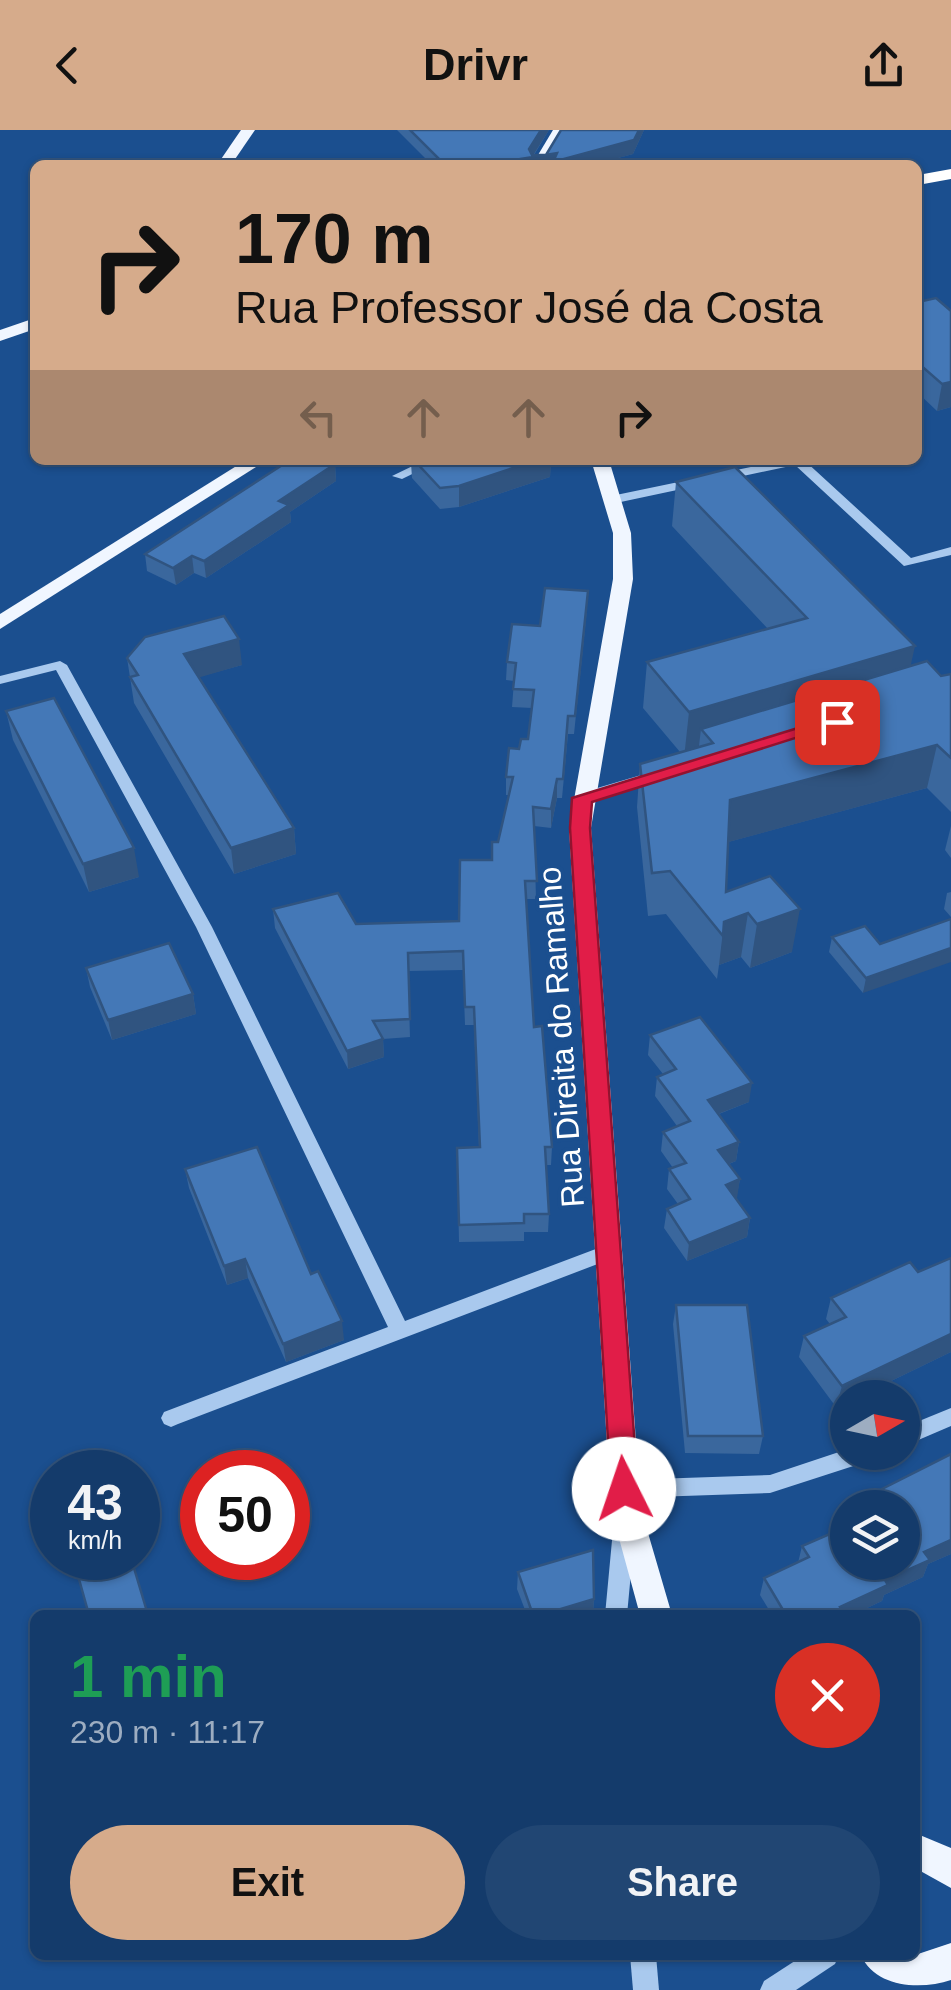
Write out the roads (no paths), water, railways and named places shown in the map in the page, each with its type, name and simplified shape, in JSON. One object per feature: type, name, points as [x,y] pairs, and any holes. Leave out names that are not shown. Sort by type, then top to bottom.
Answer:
[{"type":"highway","points":[[922,169],[951,164]]},
{"type":"highway","points":[[922,179],[951,174]]},
{"type":"main road","points":[[227,160],[248,130]]},
{"type":"main road","points":[[542,160],[560,130]]},
{"type":"main road","points":[[0,336],[30,325]]},
{"type":"main road","points":[[0,623],[250,465]]},
{"type":"main road","name":"Rua Direita do Ramalho","points":[[602,465],[616,499],[622,532],[622,580],[582,798],[580,828],[625,1499]]},
{"type":"main road","points":[[625,1499],[655,1610]]},
{"type":"main road","points":[[920,1852],[943,1862],[951,1871]]},
{"type":"main road","points":[[888,1960],[908,1971],[938,1970],[951,1962]]},
{"type":"street","points":[[398,476],[423,465]]},
{"type":"street","points":[[616,499],[779,465]]},
{"type":"street","points":[[802,465],[910,563],[951,551]]},
{"type":"street","points":[[0,680],[60,665],[204,927],[399,1329]]},
{"type":"street","points":[[582,798],[673,771]]},
{"type":"street","points":[[171,1418],[609,1252]]},
{"type":"street","points":[[920,1430],[951,1416]]},
{"type":"street","points":[[625,1499],[770,1484],[830,1464]]},
{"type":"street","name":"Rua Direita do Ramalho","points":[[616,1610],[625,1499]]},
{"type":"street","points":[[643,1960],[646,1990]]},
{"type":"street","points":[[773,1990],[818,1960]]}]
